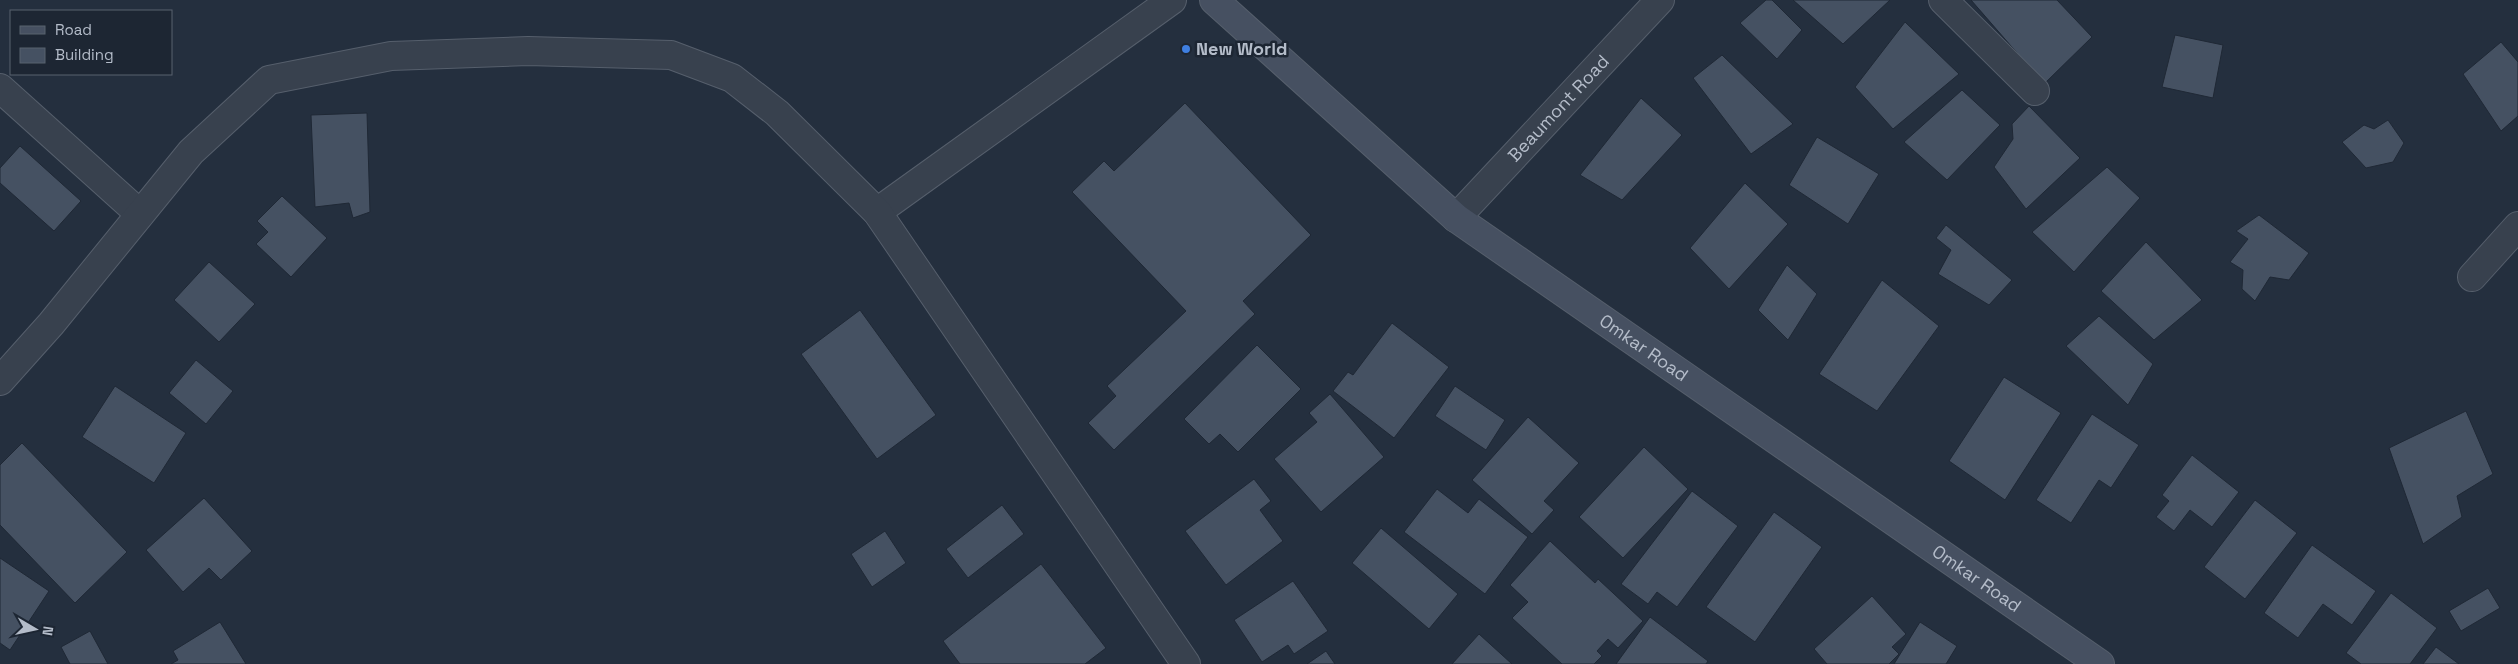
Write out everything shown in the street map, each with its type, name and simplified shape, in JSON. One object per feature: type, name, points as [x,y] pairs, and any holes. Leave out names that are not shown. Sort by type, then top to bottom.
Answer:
[{"type":"street","points":[[877,212],[1172,0]]},
{"type":"street","name":"Omkar Road","points":[[1214,0],[1456,218],[2100,664]]},
{"type":"street","name":"Beaumont Road","points":[[1456,218],[1660,0]]},
{"type":"street","points":[[1943,0],[2035,91]]},
{"type":"street","points":[[0,382],[191,152],[269,80],[391,56],[528,51],[670,55],[732,78],[777,114],[877,212],[1186,664]]},
{"type":"street","points":[[0,88],[140,214]]},
{"type":"street","points":[[2472,277],[2518,226]]},
{"type":"building","points":[[1766,0],[1772,0],[1802,30],[1777,59],[1740,23]]},
{"type":"building","points":[[1793,0],[1890,0],[1843,44]]},
{"type":"building","points":[[1971,0],[2057,0],[2092,37],[2044,84]]},
{"type":"building","points":[[1905,22],[1959,74],[1893,129],[1855,87]]},
{"type":"building","points":[[2175,35],[2223,45],[2213,98],[2162,87]]},
{"type":"building","points":[[2501,42],[2518,62],[2518,116],[2501,131],[2463,74]]},
{"type":"building","points":[[1722,55],[1793,124],[1751,154],[1693,78]]},
{"type":"building","points":[[1962,90],[2000,125],[1947,180],[1904,142]]},
{"type":"building","points":[[1641,98],[1682,135],[1622,200],[1580,175]]},
{"type":"building","points":[[1185,103],[1311,235],[1243,301],[1255,314],[1114,450],[1088,423],[1116,396],[1107,386],[1186,311],[1072,192],[1104,161],[1114,171]]},
{"type":"building","points":[[2029,106],[2080,158],[2026,209],[1994,167],[2013,139],[2012,124]]},
{"type":"building","points":[[367,113],[370,212],[353,218],[349,203],[315,207],[311,115]]},
{"type":"building","points":[[2388,120],[2404,143],[2393,162],[2366,168],[2342,142],[2364,125],[2374,129]]},
{"type":"building","points":[[1817,137],[1879,174],[1848,224],[1789,185]]},
{"type":"building","points":[[20,146],[81,201],[54,231],[0,183],[0,168]]},
{"type":"building","points":[[2107,167],[2140,198],[2074,272],[2032,232]]},
{"type":"building","points":[[1745,183],[1788,224],[1729,289],[1690,248]]},
{"type":"building","points":[[282,196],[327,238],[291,277],[256,244],[268,232],[257,221]]},
{"type":"building","points":[[2259,215],[2309,253],[2289,280],[2270,277],[2255,301],[2242,289],[2243,270],[2230,262],[2248,239],[2236,231]]},
{"type":"building","points":[[1946,225],[2012,280],[1989,305],[1938,274],[1951,250],[1936,238]]},
{"type":"building","points":[[2146,242],[2202,300],[2154,340],[2101,291]]},
{"type":"building","points":[[209,262],[255,304],[219,342],[174,300]]},
{"type":"building","points":[[1787,265],[1817,294],[1788,340],[1758,310]]},
{"type":"building","points":[[1882,280],[1939,326],[1877,411],[1819,374]]},
{"type":"building","points":[[860,310],[936,415],[877,459],[801,354]]},
{"type":"building","points":[[2099,316],[2153,364],[2128,405],[2066,346]]},
{"type":"building","points":[[1392,323],[1449,367],[1394,438],[1333,391],[1348,372],[1353,375]]},
{"type":"building","points":[[1257,345],[1301,389],[1238,452],[1220,434],[1209,444],[1184,419]]},
{"type":"building","points":[[196,360],[233,391],[206,424],[169,393]]},
{"type":"building","points":[[2004,377],[2061,413],[2005,500],[1949,461]]},
{"type":"building","points":[[115,386],[186,433],[154,483],[82,437]]},
{"type":"building","points":[[1455,386],[1505,420],[1486,450],[1435,416]]},
{"type":"building","points":[[1330,394],[1384,457],[1321,512],[1274,459],[1317,422],[1309,413]]},
{"type":"building","points":[[2466,411],[2493,474],[2457,496],[2462,517],[2423,544],[2389,448]]},
{"type":"building","points":[[2092,414],[2139,445],[2111,488],[2099,480],[2071,523],[2036,500]]},
{"type":"building","points":[[1528,417],[1579,463],[1544,501],[1554,510],[1532,534],[1472,480]]},
{"type":"building","points":[[22,443],[127,552],[75,603],[0,525],[0,465]]},
{"type":"building","points":[[1644,447],[1688,489],[1623,558],[1579,517]]},
{"type":"building","points":[[2192,455],[2239,492],[2212,527],[2190,510],[2174,531],[2156,517],[2169,501],[2162,495]]},
{"type":"building","points":[[1254,479],[1271,501],[1260,510],[1283,541],[1226,585],[1185,531]]},
{"type":"building","points":[[1437,489],[1468,513],[1479,499],[1528,537],[1485,594],[1404,532]]},
{"type":"building","points":[[1692,491],[1738,526],[1677,607],[1657,592],[1648,604],[1621,584]]},
{"type":"building","points":[[204,498],[252,551],[221,580],[209,568],[183,592],[146,550]]},
{"type":"building","points":[[2255,500],[2297,533],[2245,599],[2204,567]]},
{"type":"building","points":[[1002,505],[1024,534],[968,578],[946,549]]},
{"type":"building","points":[[1774,512],[1822,547],[1755,642],[1706,607]]},
{"type":"building","points":[[1381,528],[1458,594],[1429,629],[1352,563]]},
{"type":"building","points":[[885,531],[906,563],[872,587],[851,554]]},
{"type":"building","points":[[1550,541],[1595,583],[1598,579],[1643,621],[1618,648],[1608,639],[1597,651],[1602,656],[1594,664],[1562,664],[1512,618],[1528,602],[1510,585]]},
{"type":"building","points":[[2312,545],[2376,591],[2352,625],[2323,604],[2298,638],[2264,613]]},
{"type":"building","points":[[0,558],[49,591],[10,650],[0,643]]},
{"type":"building","points":[[1041,564],[1106,648],[1085,664],[960,664],[943,641]]},
{"type":"building","points":[[1293,581],[1328,631],[1294,654],[1288,645],[1262,662],[1234,620]]},
{"type":"building","points":[[2488,588],[2500,608],[2461,631],[2449,611]]},
{"type":"building","points":[[2391,593],[2437,628],[2410,664],[2361,664],[2346,653]]},
{"type":"building","points":[[1872,596],[1906,634],[1892,647],[1899,654],[1889,664],[1827,664],[1814,649]]},
{"type":"building","points":[[1650,617],[1708,661],[1706,664],[1616,664]]},
{"type":"building","points":[[220,622],[246,664],[171,664],[178,660],[173,651]]},
{"type":"building","points":[[1920,622],[1957,646],[1946,664],[1894,664]]},
{"type":"building","points":[[90,631],[108,664],[70,664],[61,647]]},
{"type":"building","points":[[1479,634],[1512,664],[1452,664]]},
{"type":"building","points":[[2436,647],[2459,664],[2423,664]]},
{"type":"building","points":[[1326,651],[1335,664],[1307,664]]},
{"type":"place","name":"New World","points":[[1186,49]]}]
